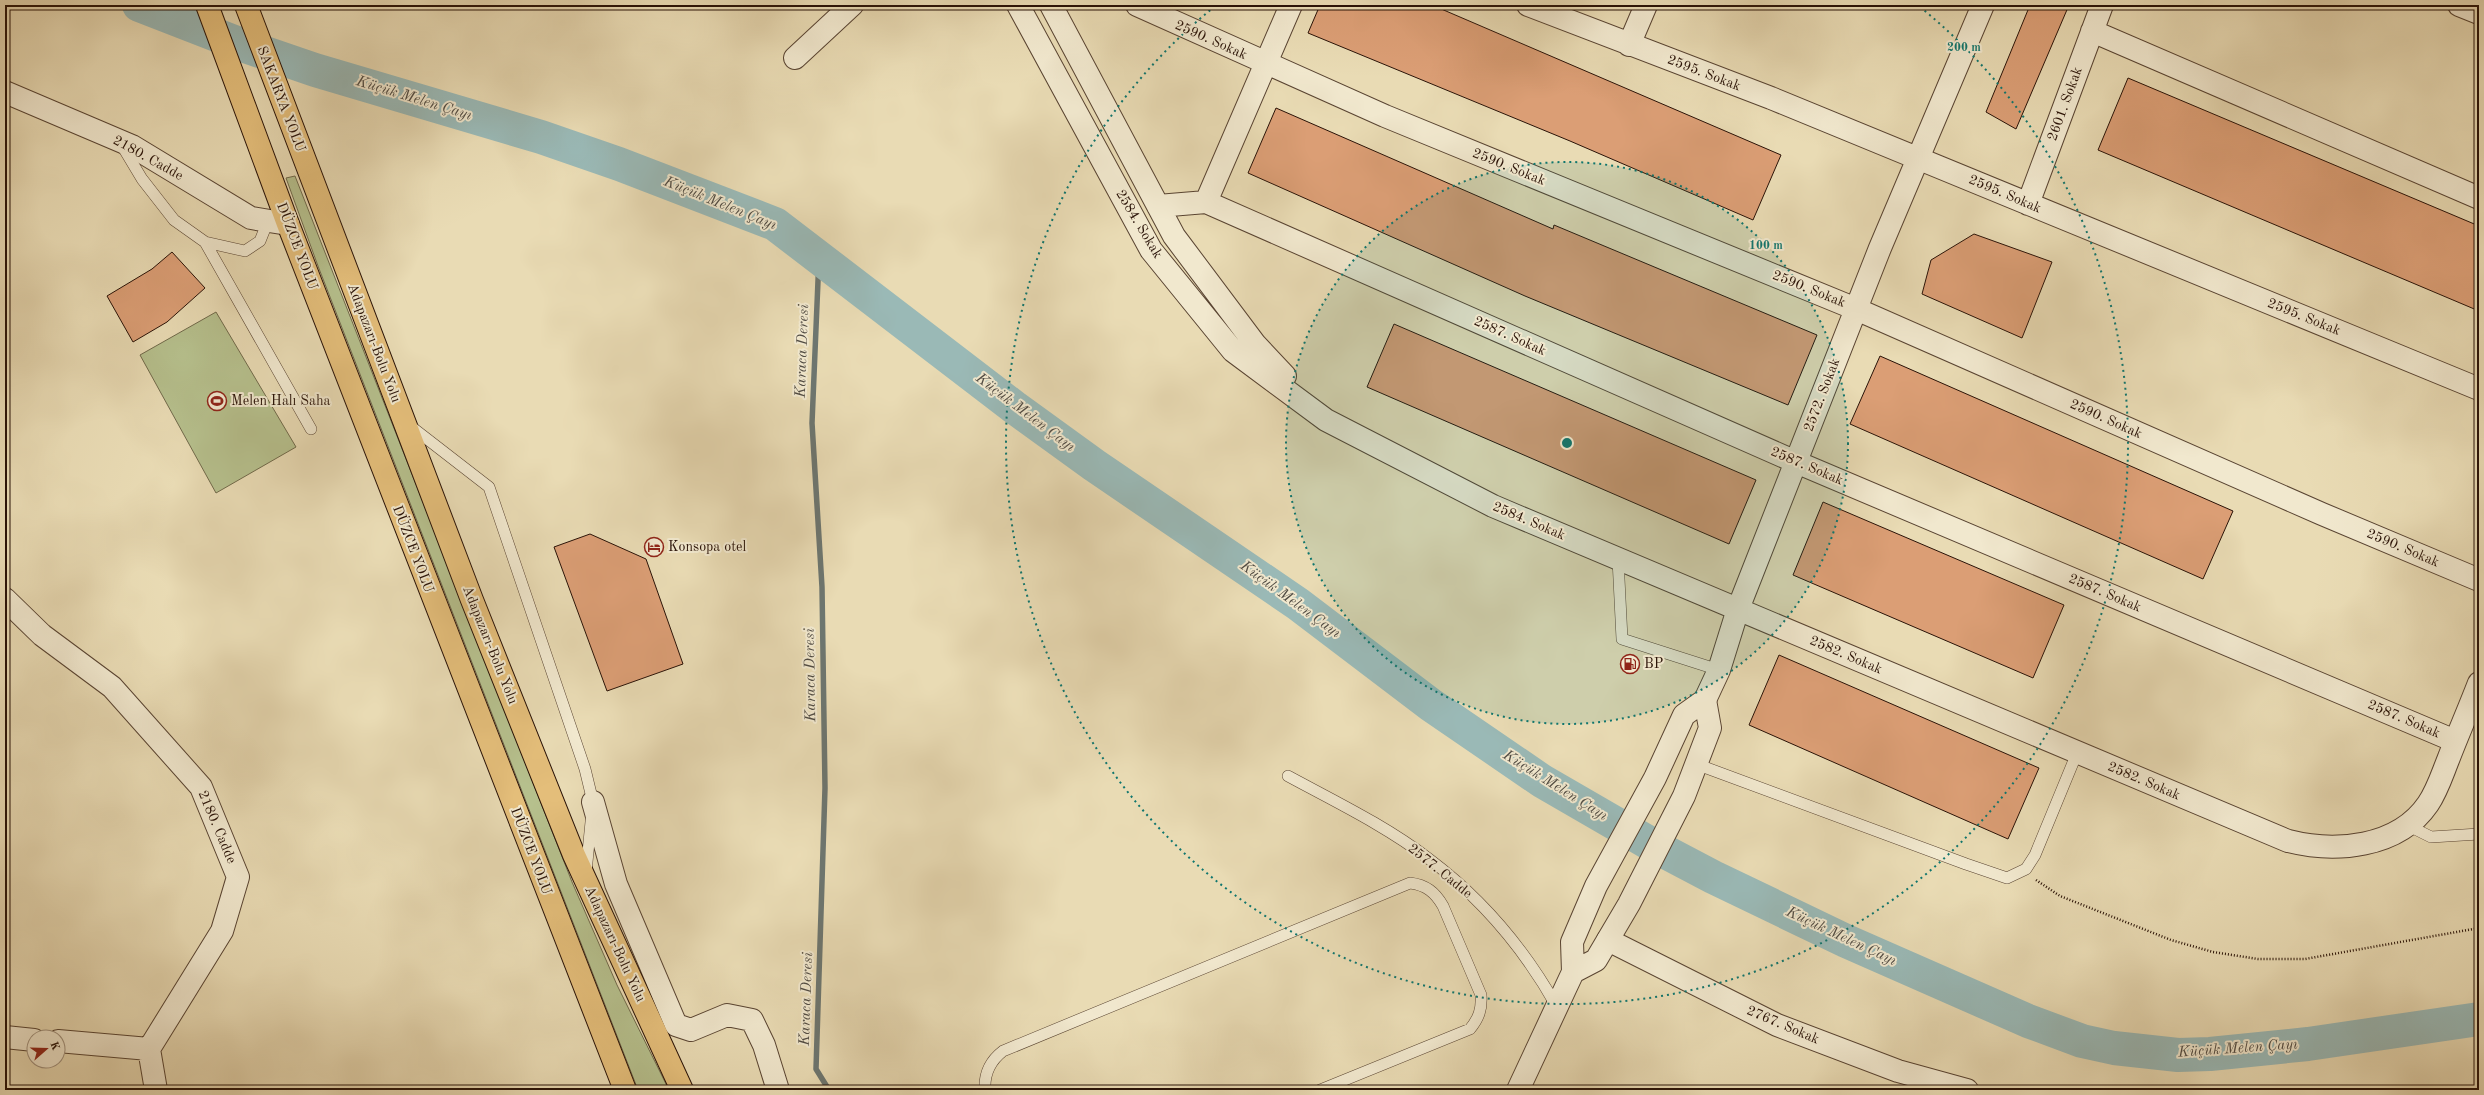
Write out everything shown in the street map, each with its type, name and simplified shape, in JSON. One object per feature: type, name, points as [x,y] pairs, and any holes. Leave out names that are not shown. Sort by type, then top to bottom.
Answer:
[{"type":"highway","name":"DÜZCE YOLU","points":[[207,5],[278,195],[278,222],[625,1090]]},
{"type":"highway","name":"SAKARYA YOLU","points":[[246,5],[317,193]]},
{"type":"highway","name":"Adapazarı-Bolu Yolu","points":[[317,193],[472,600],[586,881],[682,1090]]},
{"type":"street","points":[[795,58],[852,5]]},
{"type":"street","name":"2584. Sokak","points":[[1018,5],[1151,250],[1233,351],[1326,420],[1493,506],[1738,609]]},
{"type":"street","name":"2584. Sokak","points":[[1051,5],[1174,236],[1255,344],[1326,420]]},
{"type":"street","name":"2590. Sokak","points":[[1137,5],[1265,64],[1385,116],[1856,309],[2322,514],[2479,580]]},
{"type":"street","points":[[1206,202],[1291,5]]},
{"type":"street","name":"2595. Sokak","points":[[1528,5],[1629,45],[1771,98],[2479,389]]},
{"type":"street","points":[[1629,45],[1646,5]]},
{"type":"street","name":"2572. Sokak","points":[[1705,700],[1718,670],[1738,609],[1856,309],[1983,5]]},
{"type":"street","name":"2601. Sokak","points":[[2028,204],[2102,5]]},
{"type":"street","points":[[2459,5],[2479,13]]},
{"type":"street","points":[[2092,31],[2479,198]]},
{"type":"street","name":"2180. Cadde","points":[[5,92],[132,146],[251,218],[278,222]]},
{"type":"street","name":"2587. Sokak","points":[[1158,206],[1206,202],[1796,462],[2456,741]]},
{"type":"street","name":"2180. Cadde","points":[[5,599],[42,635],[112,687],[201,787],[238,877],[222,931],[149,1049]]},
{"type":"street","name":"2582. Sokak","points":[[1738,609],[2288,841],[2305,845],[2327,847],[2355,845],[2373,841],[2407,825],[2427,805],[2434,793],[2479,683]]},
{"type":"street","points":[[1518,1090],[1573,972],[1572,942],[1596,886],[1655,778],[1684,715],[1705,700],[1710,728],[1684,796],[1629,904],[1596,960],[1573,972]]},
{"type":"street","points":[[593,802],[616,884],[676,1025],[691,1030],[727,1015],[752,1020],[764,1045],[778,1090]]},
{"type":"street","name":"2767. Sokak","points":[[1608,940],[1777,1025],[1898,1071],[1967,1090]]},
{"type":"street","points":[[5,1037],[26,1039]]},
{"type":"street","points":[[66,1043],[149,1049],[156,1090]]},
{"type":"lane","points":[[118,140],[142,179],[174,220],[205,242],[245,251],[260,241],[278,222]]},
{"type":"lane","points":[[205,242],[311,429]]},
{"type":"lane","points":[[404,422],[489,487],[577,746],[593,802],[586,881]]},
{"type":"lane","points":[[1618,559],[1622,639],[1718,670]]},
{"type":"lane","points":[[1696,764],[2007,878],[2026,869],[2035,855],[2077,753]]},
{"type":"lane","name":"2577. Cadde","points":[[1288,776],[1376,824],[1428,859],[1469,892],[1519,949],[1543,982],[1557,1007]]},
{"type":"lane","points":[[2407,825],[2431,837],[2479,834]]},
{"type":"lane","points":[[985,1090],[987,1071],[991,1063],[1003,1051],[1410,883],[1428,888],[1434,893],[1443,906],[1481,995],[1482,1005],[1476,1022],[1470,1029],[1320,1090]]},
{"type":"path","points":[[2026,869],[2039,883],[2060,896],[2171,940],[2234,956],[2266,959],[2305,959],[2479,928]]},
{"type":"green space","points":[[295,176],[572,882],[617,985],[669,1090],[638,1090],[318,266],[286,178]]},
{"type":"green space","name":"Melen Halı Saha","points":[[216,312],[296,447],[216,493],[140,355]]},
{"type":"building","points":[[1320,5],[1432,5],[1781,155],[1753,220],[1570,141],[1308,33]]},
{"type":"building","points":[[2030,5],[2069,5],[2016,129],[1986,112]]},
{"type":"building","points":[[2128,78],[2479,226],[2479,311],[2098,150]]},
{"type":"building","points":[[1276,108],[1553,229],[1554,225],[1817,335],[1788,405],[1525,296],[1248,173]]},
{"type":"building","points":[[1974,234],[2052,262],[2022,338],[1922,294],[1931,260]]},
{"type":"building","points":[[172,252],[205,288],[167,322],[133,342],[107,296],[152,269]]},
{"type":"building","points":[[1394,324],[1756,480],[1729,544],[1367,387]]},
{"type":"building","points":[[1880,356],[2233,511],[2203,579],[1850,424]]},
{"type":"building","points":[[1823,502],[2064,605],[2033,678],[1793,575]]},
{"type":"building","name":"Konsopa otel","points":[[590,534],[646,559],[683,664],[607,691],[554,547]]},
{"type":"building","points":[[1779,655],[2039,768],[2008,839],[1749,725]]},
{"type":"waterway","name":"Küçük Melen Çayı","points":[[139,5],[242,45],[315,70],[541,137],[619,164],[775,224],[1014,407],[1094,465],[1298,604],[1431,705],[1542,781],[1656,847],[1713,877],[1846,941],[2028,1021],[2082,1041],[2114,1048],[2178,1055],[2210,1054],[2308,1044],[2479,1019]]},
{"type":"waterway","name":"Karaca Deresi","points":[[819,257],[812,423],[822,587],[825,788],[816,1069],[829,1090]]},
{"type":"place","name":"Melen Halı Saha","points":[[217,401]]},
{"type":"place","name":"Konsopa otel","points":[[654,547]]},
{"type":"place","name":"BP","points":[[1630,664]]}]
